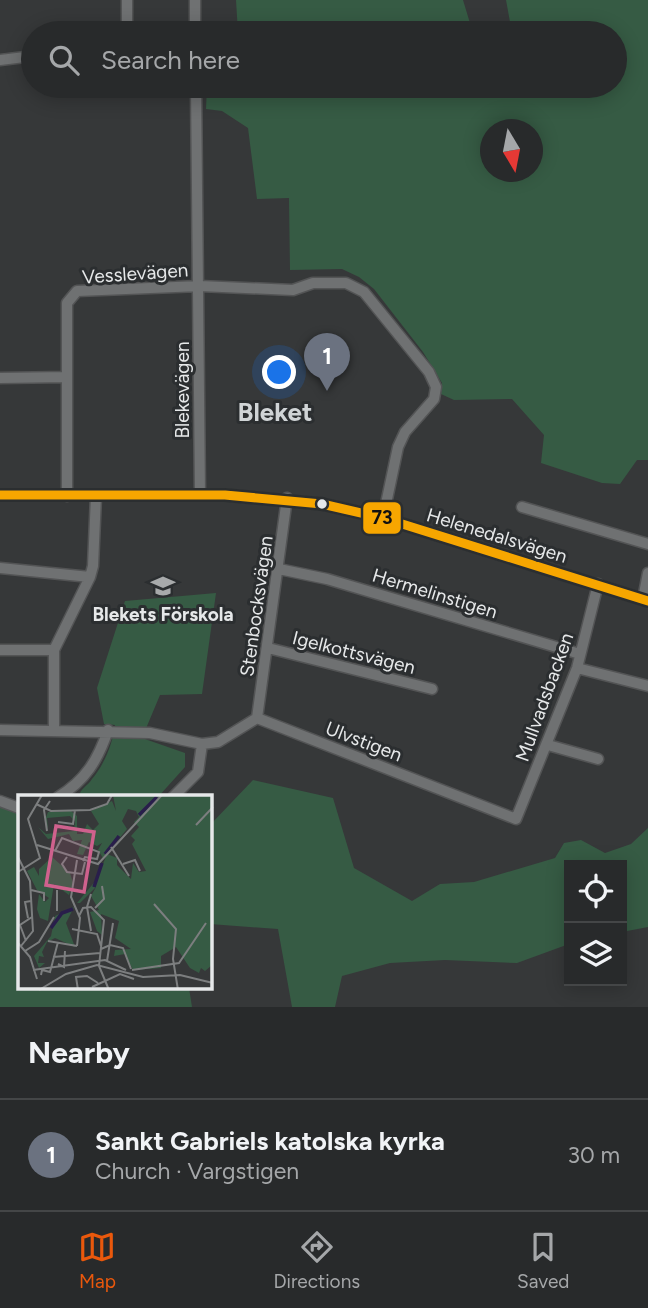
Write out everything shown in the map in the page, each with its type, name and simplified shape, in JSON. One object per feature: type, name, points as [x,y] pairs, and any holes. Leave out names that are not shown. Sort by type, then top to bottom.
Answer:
[{"type":"street","points":[[127,0],[127,21]]},
{"type":"street","points":[[195,0],[195,21]]},
{"type":"street","points":[[0,60],[21,57]]},
{"type":"street","name":"Blekevägen","points":[[196,98],[200,495]]},
{"type":"street","points":[[200,286],[293,290],[330,281],[346,284],[365,292],[429,372],[436,387],[434,399],[405,432],[397,447],[383,518]]},
{"type":"street","name":"Vesslevägen","points":[[67,496],[67,303],[77,291],[200,286]]},
{"type":"street","points":[[0,378],[65,377]]},
{"type":"street","name":"Helenedalsvägen","points":[[0,495],[287,498],[383,518],[645,600]]},
{"type":"street","points":[[54,729],[54,650],[93,566],[96,496]]},
{"type":"street","name":"Stenbocksvägen","points":[[257,718],[287,498]]},
{"type":"street","points":[[522,507],[648,544]]},
{"type":"street","points":[[0,568],[90,577]]},
{"type":"street","name":"Hermelinstigen","points":[[279,569],[327,579],[580,654]]},
{"type":"street","points":[[645,600],[648,573]]},
{"type":"street","name":"Mullvadsbacken","points":[[516,819],[548,745],[577,667],[598,584]]},
{"type":"street","name":"Igelkottsvägen","points":[[268,648],[432,689]]},
{"type":"street","points":[[0,650],[54,650]]},
{"type":"street","points":[[577,667],[648,685]]},
{"type":"street","points":[[0,730],[108,730],[150,733],[202,744],[218,742],[257,718]]},
{"type":"street","name":"Ulvstigen","points":[[257,718],[516,819]]},
{"type":"street","points":[[61,795],[78,785],[102,749],[108,730]]},
{"type":"street","points":[[175,795],[198,772],[202,744]]},
{"type":"street","points":[[548,745],[598,759]]},
{"type":"street","points":[[0,801],[18,808]]},
{"type":"green space","points":[[236,0],[463,0],[469,21],[237,21]]},
{"type":"green space","points":[[506,0],[648,0],[648,460],[637,460],[620,484],[602,483],[541,463],[544,435],[512,399],[454,400],[441,394],[442,383],[423,352],[374,289],[359,277],[342,269],[290,270],[289,198],[257,199],[248,128],[222,111],[206,109],[206,98],[627,98],[627,21],[510,21]]},
{"type":"green space","points":[[216,593],[202,694],[160,695],[142,738],[185,753],[185,767],[160,795],[80,795],[104,761],[114,732],[115,725],[104,724],[97,688],[125,601]]},
{"type":"green space","points":[[253,780],[333,798],[354,868],[412,901],[440,884],[474,882],[555,858],[564,843],[581,840],[605,853],[631,844],[648,828],[648,927],[627,931],[627,860],[564,860],[564,946],[517,963],[445,960],[390,963],[342,976],[335,1007],[292,1007],[278,929],[212,924],[212,823]]},
{"type":"green space","points":[[0,806],[18,814],[18,990],[189,990],[192,1007],[0,1007]]},
{"type":"transit line","name":"73","points":[[0,495],[225,495],[322,504],[383,518],[648,601]]},
{"type":"place","name":"Sankt Gabriels katolska kyrka","points":[[327,391]]},
{"type":"place","name":"Blekets Förskola","points":[[163,586]]},
{"type":"district","name":"Bleket","points":[[275,412]]}]
